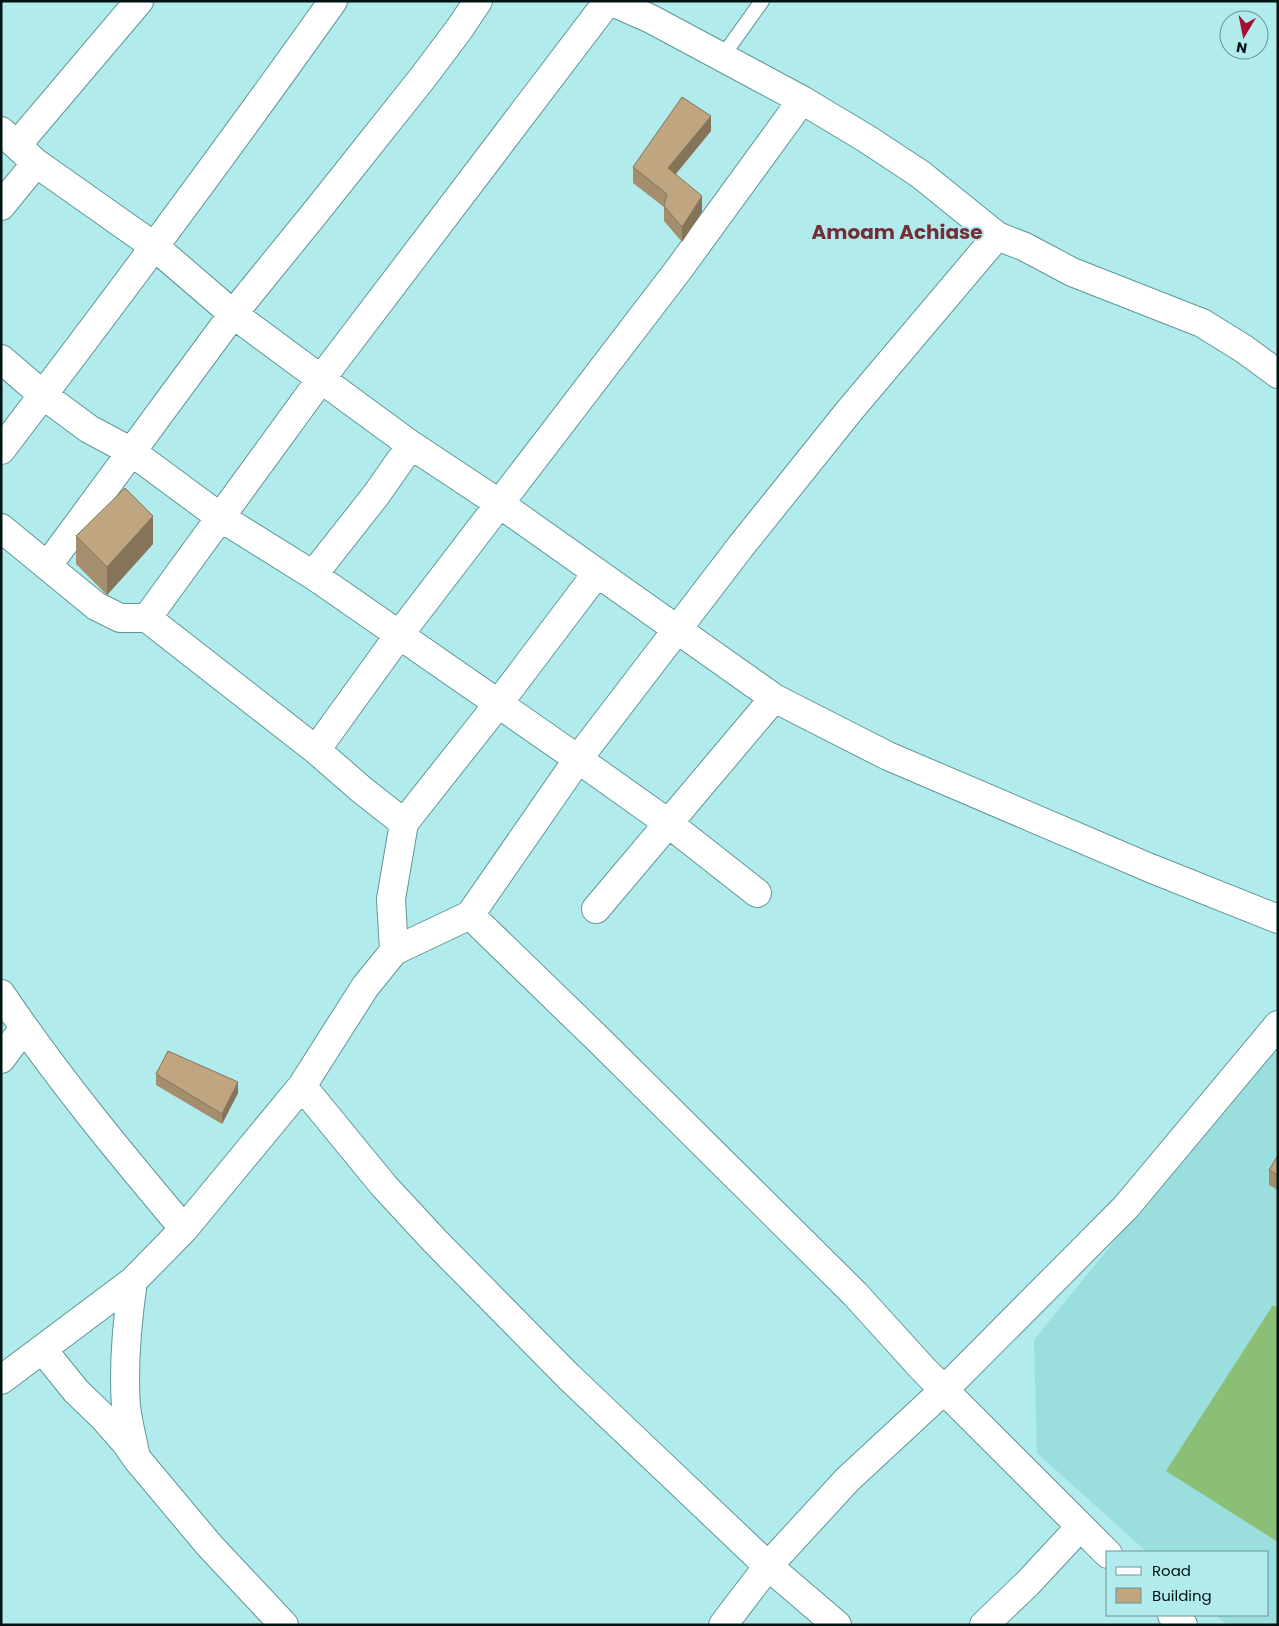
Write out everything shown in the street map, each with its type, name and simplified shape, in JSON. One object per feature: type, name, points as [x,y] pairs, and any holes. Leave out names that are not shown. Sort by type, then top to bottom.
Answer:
[{"type":"street","points":[[139,1],[9,138],[36,163],[155,247],[233,314],[411,445],[500,504],[774,698],[888,756],[1132,860],[1278,919]]},
{"type":"street","points":[[1,450],[155,247],[333,1]]},
{"type":"street","points":[[48,565],[233,314],[424,76],[478,1]]},
{"type":"street","points":[[147,618],[320,379],[609,1],[651,19],[802,100],[868,139],[920,174],[997,236],[1025,247],[1072,272],[1202,323],[1278,374]]},
{"type":"street","points":[[316,750],[398,635],[679,269],[802,100]]},
{"type":"street","points":[[1,206],[36,163]]},
{"type":"street","points":[[1,1380],[133,1281],[184,1229],[302,1086],[365,988],[394,951],[470,915],[578,759],[741,546],[850,410],[997,236]]},
{"type":"street","points":[[1,359],[43,395],[90,429],[132,452],[220,517],[313,575],[578,759],[668,823],[757,893]]},
{"type":"street","points":[[313,575],[376,495],[411,445]]},
{"type":"street","points":[[1,528],[96,606],[120,618],[147,618],[316,750],[404,823]]},
{"type":"street","points":[[394,951],[391,899],[404,823],[498,704],[597,573]]},
{"type":"street","points":[[596,909],[774,698]]},
{"type":"street","points":[[470,915],[855,1294],[944,1390],[1106,1552]]},
{"type":"street","points":[[1,994],[90,1117],[184,1229]]},
{"type":"street","points":[[723,1625],[768,1566],[847,1480],[944,1390],[1126,1206],[1278,1025]]},
{"type":"street","points":[[1,1059],[24,1028]]},
{"type":"street","points":[[302,1086],[384,1186],[434,1241],[568,1376],[768,1566],[837,1625]]},
{"type":"street","points":[[133,1281],[127,1317],[125,1376],[126,1409],[136,1459]]},
{"type":"street","points":[[43,1350],[76,1391],[110,1424],[136,1459],[209,1545],[284,1625]]},
{"type":"street","points":[[984,1625],[1027,1584],[1080,1528]]},
{"type":"street","points":[[1173,1616],[1183,1625]]},
{"type":"lane","points":[[722,57],[762,1]]},
{"type":"shaded area","points":[[1278,1040],[1278,1625],[1227,1625],[1217,1616],[1269,1616],[1269,1551],[1146,1551],[1037,1453],[1034,1340]]},
{"type":"green space","points":[[1273,1305],[1278,1308],[1278,1542],[1166,1471]]},
{"type":"building","points":[[682,97],[711,116],[668,168],[702,196],[682,227],[664,206],[667,194],[633,167]]},
{"type":"building","points":[[125,488],[153,516],[107,567],[76,536]]},
{"type":"building","points":[[168,1051],[238,1082],[222,1114],[156,1074]]},
{"type":"building","points":[[1278,1155],[1278,1175],[1269,1170]]},
{"type":"district","name":"Amoam Achiase","points":[[897,232]]}]
